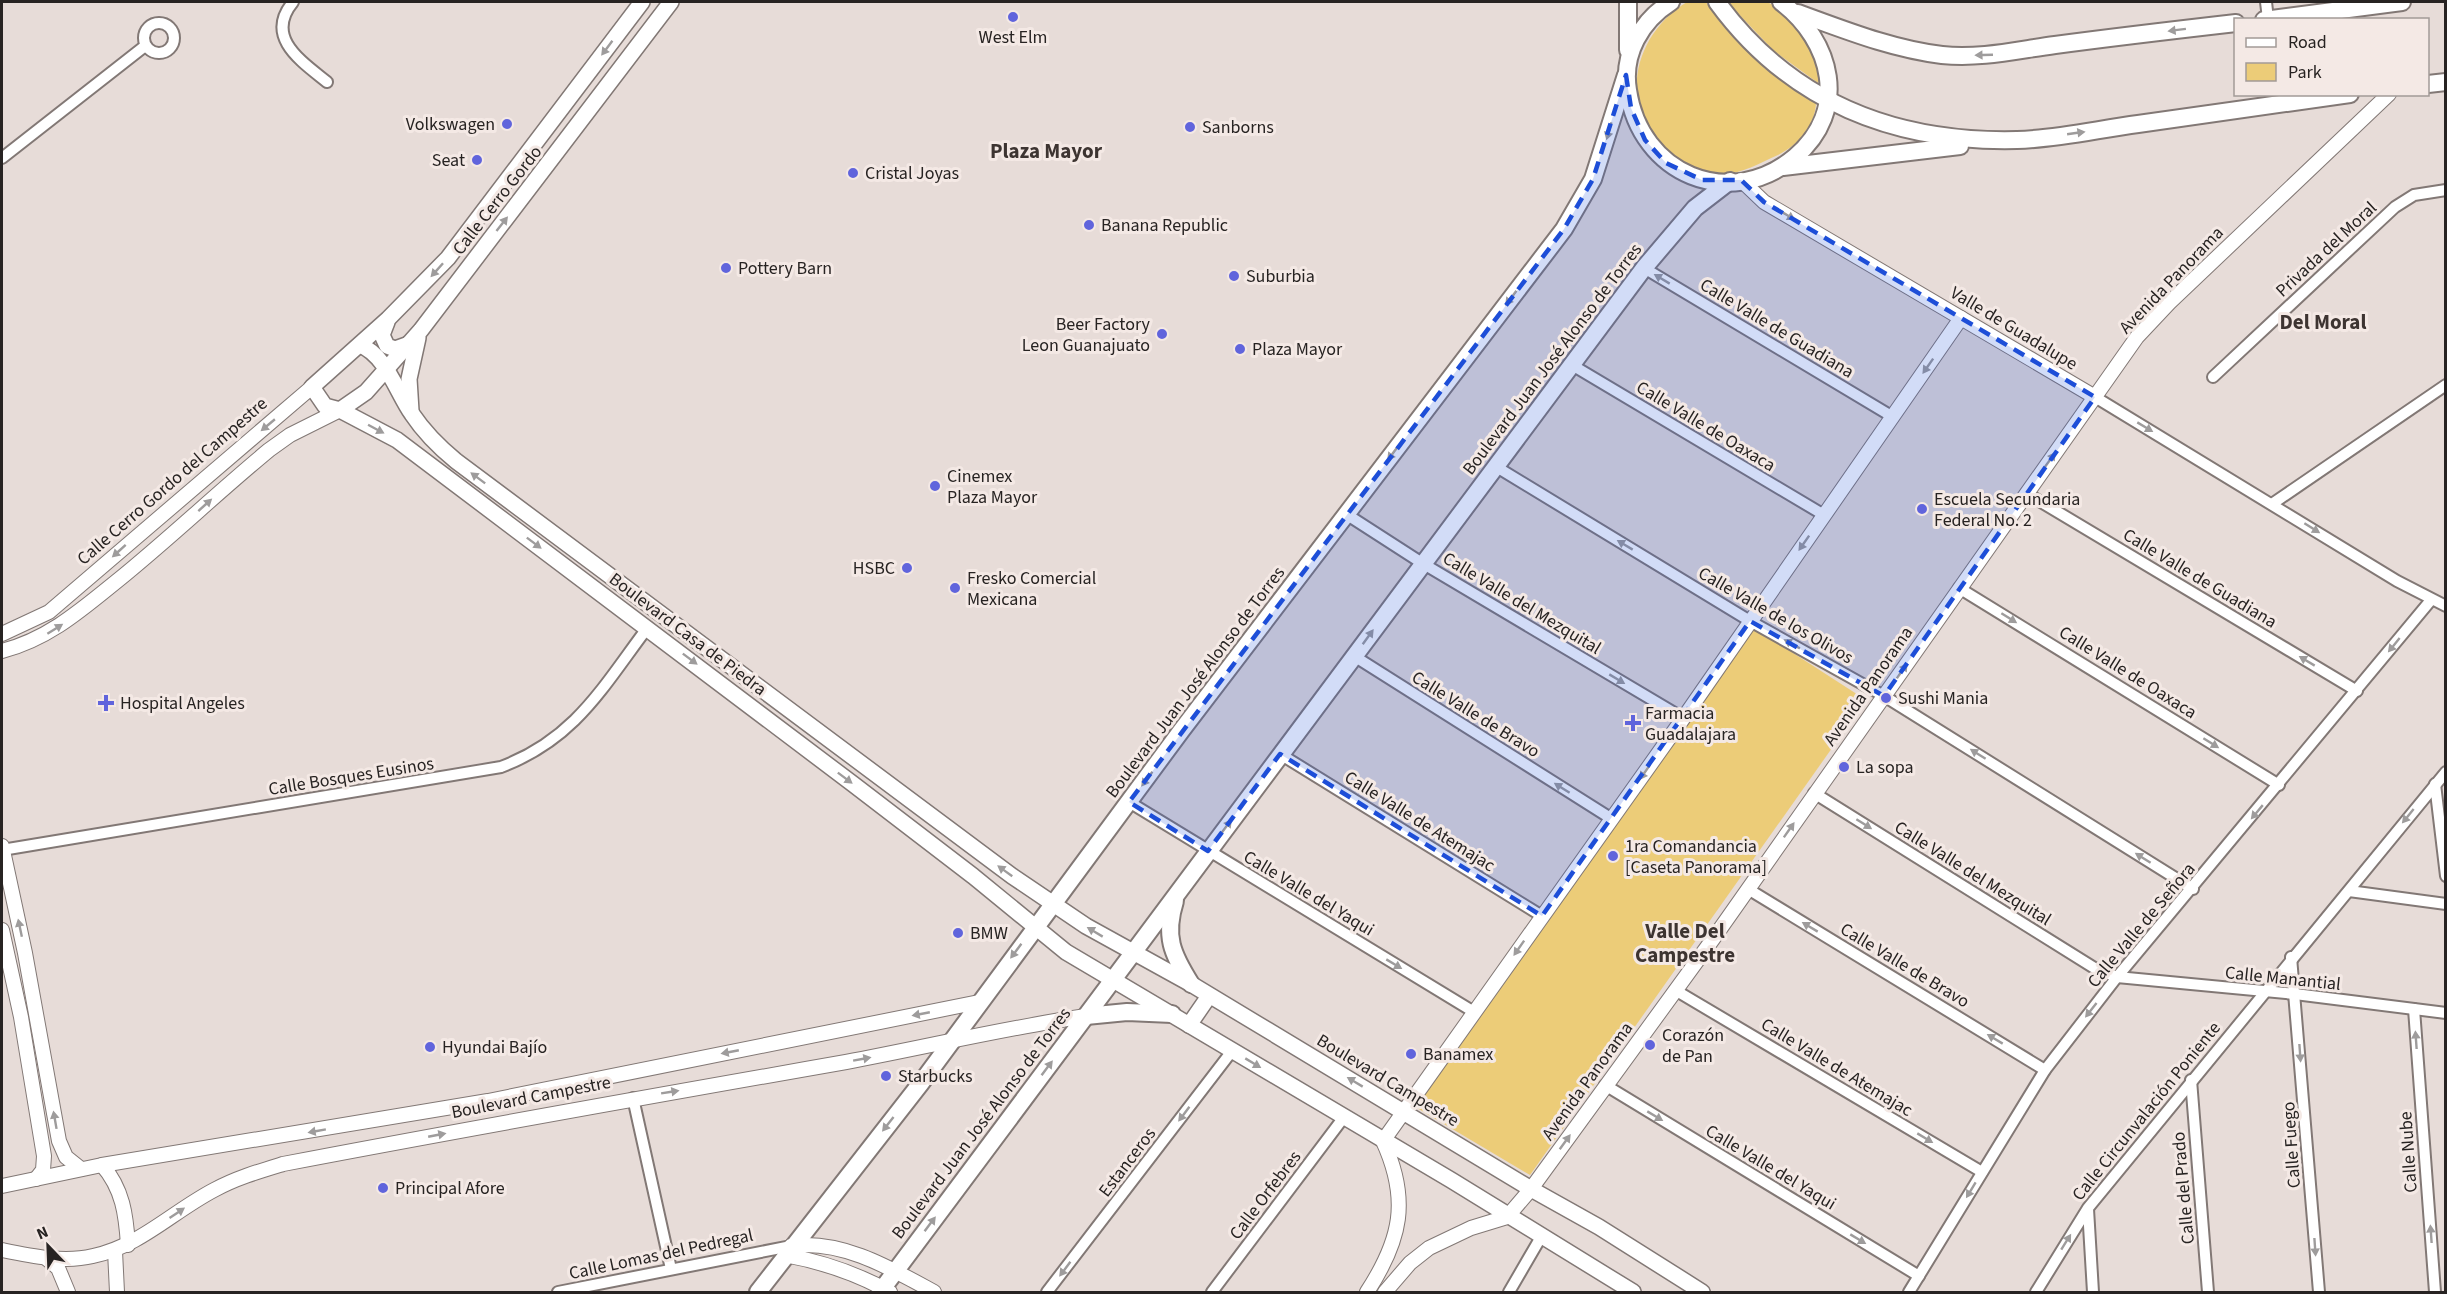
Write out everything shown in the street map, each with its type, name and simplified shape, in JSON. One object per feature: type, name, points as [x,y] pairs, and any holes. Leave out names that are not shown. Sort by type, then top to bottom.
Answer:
[{"type":"main road","name":"Calle Cerro Gordo","points":[[360,345],[447,258],[642,2]]},
{"type":"main road","name":"Calle Cerro Gordo","points":[[340,410],[366,392],[421,330],[671,2]]},
{"type":"main road","points":[[1628,2],[1627,69],[1631,108],[1645,140],[1654,152],[1666,163],[1696,178],[1735,181],[1776,168],[2018,140],[2336,96]]},
{"type":"main road","points":[[1627,69],[1634,42],[1647,24],[1671,2]]},
{"type":"main road","points":[[1716,2],[1765,56],[1786,74],[1827,100],[1865,118],[1907,131],[1936,136],[2018,140]]},
{"type":"main road","points":[[2274,18],[2402,2]]},
{"type":"main road","points":[[1776,168],[1804,148],[1820,122],[1830,81],[1822,52],[1811,30],[1787,7]]},
{"type":"main road","points":[[1787,7],[1886,44],[1944,55],[1969,56],[2001,55],[2052,45],[2234,23]]},
{"type":"main road","name":"Boulevard Juan José Alonso de Torres","points":[[758,1293],[782,1250],[921,1083],[978,1002],[1564,228],[1581,202],[1603,150],[1627,69]]},
{"type":"main road","points":[[2429,84],[2445,82]]},
{"type":"main road","name":"Boulevard Juan José Alonso de Torres","points":[[884,1291],[895,1271],[1644,268],[1689,214],[1735,181]]},
{"type":"main road","points":[[388,319],[382,331],[387,346],[395,349],[408,344]]},
{"type":"main road","points":[[412,414],[410,367],[421,330]]},
{"type":"main road","name":"Boulevard Casa de Piedra","points":[[360,345],[375,354],[412,414],[432,440],[456,461],[998,866],[1053,903]]},
{"type":"main road","name":"Calle Cerro Gordo del Campestre","points":[[312,387],[360,345]]},
{"type":"main road","name":"Boulevard Casa de Piedra","points":[[312,387],[321,403],[340,410],[397,440],[648,627],[973,876],[1035,927]]},
{"type":"main road","points":[[782,729],[795,715]]},
{"type":"main road","points":[[1179,889],[1169,921],[1169,935],[1173,953],[1191,984]]},
{"type":"main road","name":"Boulevard Campestre","points":[[1053,903],[1132,954],[1191,984],[1531,1189],[1599,1227],[1702,1293]]},
{"type":"main road","points":[[1035,927],[1066,952],[1113,978],[1633,1293]]},
{"type":"main road","points":[[1189,1024],[1209,996]]},
{"type":"main road","points":[[1086,1016],[1127,1012],[1172,1014]]},
{"type":"street","points":[[293,2],[284,14],[283,35],[287,44],[304,64],[327,82]]},
{"type":"street","points":[[2266,2],[2266,18]]},
{"type":"street","points":[[2,158],[145,46]]},
{"type":"street","name":"Avenida Panorama","points":[[1507,1217],[1531,1189],[1676,990],[2026,492],[2152,320],[2387,96]]},
{"type":"street","name":"Valle de Guadalupe","points":[[1735,181],[1764,202],[2095,397],[2431,600],[2445,606]]},
{"type":"street","name":"Privada del Moral","points":[[2213,377],[2394,207],[2414,195],[2445,190]]},
{"type":"street","name":"Calle Valle de Guadiana","points":[[1644,268],[1893,417]]},
{"type":"street","points":[[1367,1293],[1393,1246],[1399,1216],[1396,1172],[1383,1142],[1683,718],[1961,318]]},
{"type":"street","name":"Calle Valle de Oaxaca","points":[[1572,365],[1824,515]]},
{"type":"street","points":[[2272,504],[2445,385]]},
{"type":"street","name":"Calle Cerro Gordo del Campestre","points":[[6,631],[49,612],[71,595],[147,526],[312,387]]},
{"type":"street","points":[[2,651],[38,639],[61,627],[147,557],[269,450],[300,429],[340,410]]},
{"type":"street","name":"Calle Valle de los Olivos","points":[[1495,466],[1750,621],[1884,696],[2193,889]]},
{"type":"street","name":"Calle Valle de Guadiana","points":[[2026,492],[2357,691]]},
{"type":"street","name":"Calle Valle del Mezquital","points":[[1346,514],[1422,563],[1683,718]]},
{"type":"street","name":"Calle Valle de Oaxaca","points":[[1959,588],[2279,785]]},
{"type":"street","name":"Calle Valle de Señora","points":[[1909,1293],[2045,1070],[2117,977],[2193,889],[2431,600]]},
{"type":"street","name":"Calle Bosques Eusinos","points":[[2,848],[501,767],[532,755],[561,735],[580,716],[648,627]]},
{"type":"street","name":"Calle Valle de Bravo","points":[[1354,656],[1612,819]]},
{"type":"street","name":"Calle Valle de Atemajac","points":[[1280,754],[1542,916]]},
{"type":"street","name":"Calle Circunvalación Poniente","points":[[2036,1293],[2088,1208],[2445,771]]},
{"type":"street","points":[[2435,784],[2445,876]]},
{"type":"street","name":"Calle Valle del Mezquital","points":[[1814,793],[2096,969],[2117,977]]},
{"type":"street","name":"Calle Valle del Yaqui","points":[[1129,802],[1474,1012]]},
{"type":"street","points":[[2,848],[25,953],[59,1141],[66,1157],[81,1169]]},
{"type":"street","name":"Calle Valle de Bravo","points":[[1748,889],[2045,1070]]},
{"type":"street","points":[[2349,891],[2445,904]]},
{"type":"street","points":[[2,930],[21,1017],[44,1156],[43,1170],[36,1179]]},
{"type":"street","points":[[2291,957],[2295,994]]},
{"type":"street","name":"Calle Manantial","points":[[2117,977],[2295,994],[2445,1013]]},
{"type":"street","name":"Calle Valle de Atemajac","points":[[1676,990],[1982,1172]]},
{"type":"street","name":"Calle Fuego","points":[[2295,994],[2319,1293]]},
{"type":"street","name":"Boulevard Campestre","points":[[2,1186],[102,1165],[375,1121],[978,1002]]},
{"type":"street","name":"Calle Nube","points":[[2414,1010],[2435,1293]]},
{"type":"street","name":"Boulevard Campestre","points":[[2,1250],[46,1257],[91,1257],[122,1248],[213,1190],[243,1176],[283,1164],[633,1098],[948,1043],[1006,1028],[1086,1016]]},
{"type":"street","name":"Estanceros","points":[[1047,1293],[1232,1051]]},
{"type":"street","name":"Calle del Prado","points":[[2191,1080],[2208,1293]]},
{"type":"street","name":"Calle Valle del Yaqui","points":[[1605,1085],[1919,1276]]},
{"type":"street","points":[[633,1098],[671,1269]]},
{"type":"street","name":"Calle Orfebres","points":[[1212,1293],[1344,1117]]},
{"type":"street","points":[[375,1121],[379,1146]]},
{"type":"street","points":[[102,1165],[115,1183],[123,1201],[122,1248],[117,1293]]},
{"type":"street","points":[[2088,1208],[2093,1293]]},
{"type":"street","points":[[1385,1293],[1410,1263],[1429,1248],[1471,1228],[1507,1217]]},
{"type":"street","points":[[1509,1293],[1541,1237]]},
{"type":"street","points":[[782,1250],[822,1246],[876,1262],[934,1293]]},
{"type":"street","points":[[782,1250],[866,1279],[884,1291]]},
{"type":"street","name":"Calle Lomas del Pedregal","points":[[558,1293],[671,1269],[782,1250]]},
{"type":"street","points":[[46,1257],[58,1268],[68,1293]]},
{"type":"street","points":[[866,1279],[876,1262]]},
{"type":"highlighted area","points":[[1626,75],[1631,108],[1645,140],[1666,163],[1702,180],[1741,180],[1764,202],[2095,397],[1884,696],[1750,621],[1542,916],[1280,754],[1208,851],[1129,802],[1564,229],[1593,179]]},
{"type":"green space","points":[[1687,2],[1706,2],[1729,32],[1755,58],[1784,82],[1816,103],[1809,127],[1799,140],[1785,151],[1744,170],[1729,174],[1716,174],[1703,171],[1675,157],[1656,140],[1644,120],[1638,99],[1637,77],[1642,56],[1652,35],[1667,17]]},
{"type":"green space","points":[[1727,2],[1767,2],[1781,9],[1813,48],[1820,79],[1818,83],[1774,51]]},
{"type":"green space","points":[[1751,626],[1866,700],[1530,1175],[1412,1105]]},
{"type":"place","name":"West Elm","points":[[1013,17]]},
{"type":"place","name":"Volkswagen","points":[[507,124]]},
{"type":"place","name":"Sanborns","points":[[1190,127]]},
{"type":"place","name":"Seat","points":[[477,160]]},
{"type":"place","name":"Cristal Joyas","points":[[853,173]]},
{"type":"place","name":"Banana Republic","points":[[1089,225]]},
{"type":"place","name":"Pottery Barn","points":[[726,268]]},
{"type":"place","name":"Suburbia","points":[[1234,276]]},
{"type":"place","name":"Beer Factory Leon Guanajuato","points":[[1162,334]]},
{"type":"place","name":"Plaza Mayor","points":[[1240,349]]},
{"type":"place","name":"Cinemex Plaza Mayor","points":[[935,486]]},
{"type":"place","name":"Escuela Secundaria Federal No. 2","points":[[1922,509]]},
{"type":"place","name":"HSBC","points":[[907,568]]},
{"type":"place","name":"Fresko Comercial Mexicana","points":[[955,588]]},
{"type":"place","name":"Sushi Mania","points":[[1886,698]]},
{"type":"place","name":"Hospital Angeles","points":[[106,703]]},
{"type":"place","name":"Farmacia Guadalajara","points":[[1633,723]]},
{"type":"place","name":"La sopa","points":[[1844,767]]},
{"type":"place","name":"1ra Comandancia [Caseta Panorama]","points":[[1613,856]]},
{"type":"place","name":"BMW","points":[[958,933]]},
{"type":"place","name":"Corazón de Pan","points":[[1650,1045]]},
{"type":"place","name":"Hyundai Bajío","points":[[430,1047]]},
{"type":"place","name":"Banamex","points":[[1411,1054]]},
{"type":"place","name":"Starbucks","points":[[886,1076]]},
{"type":"place","name":"Principal Afore","points":[[383,1188]]},
{"type":"district","name":"Plaza Mayor","points":[[1046,151]]},
{"type":"district","name":"Del Moral","points":[[2323,322]]},
{"type":"district","name":"Valle Del Campestre","points":[[1685,943]]}]
